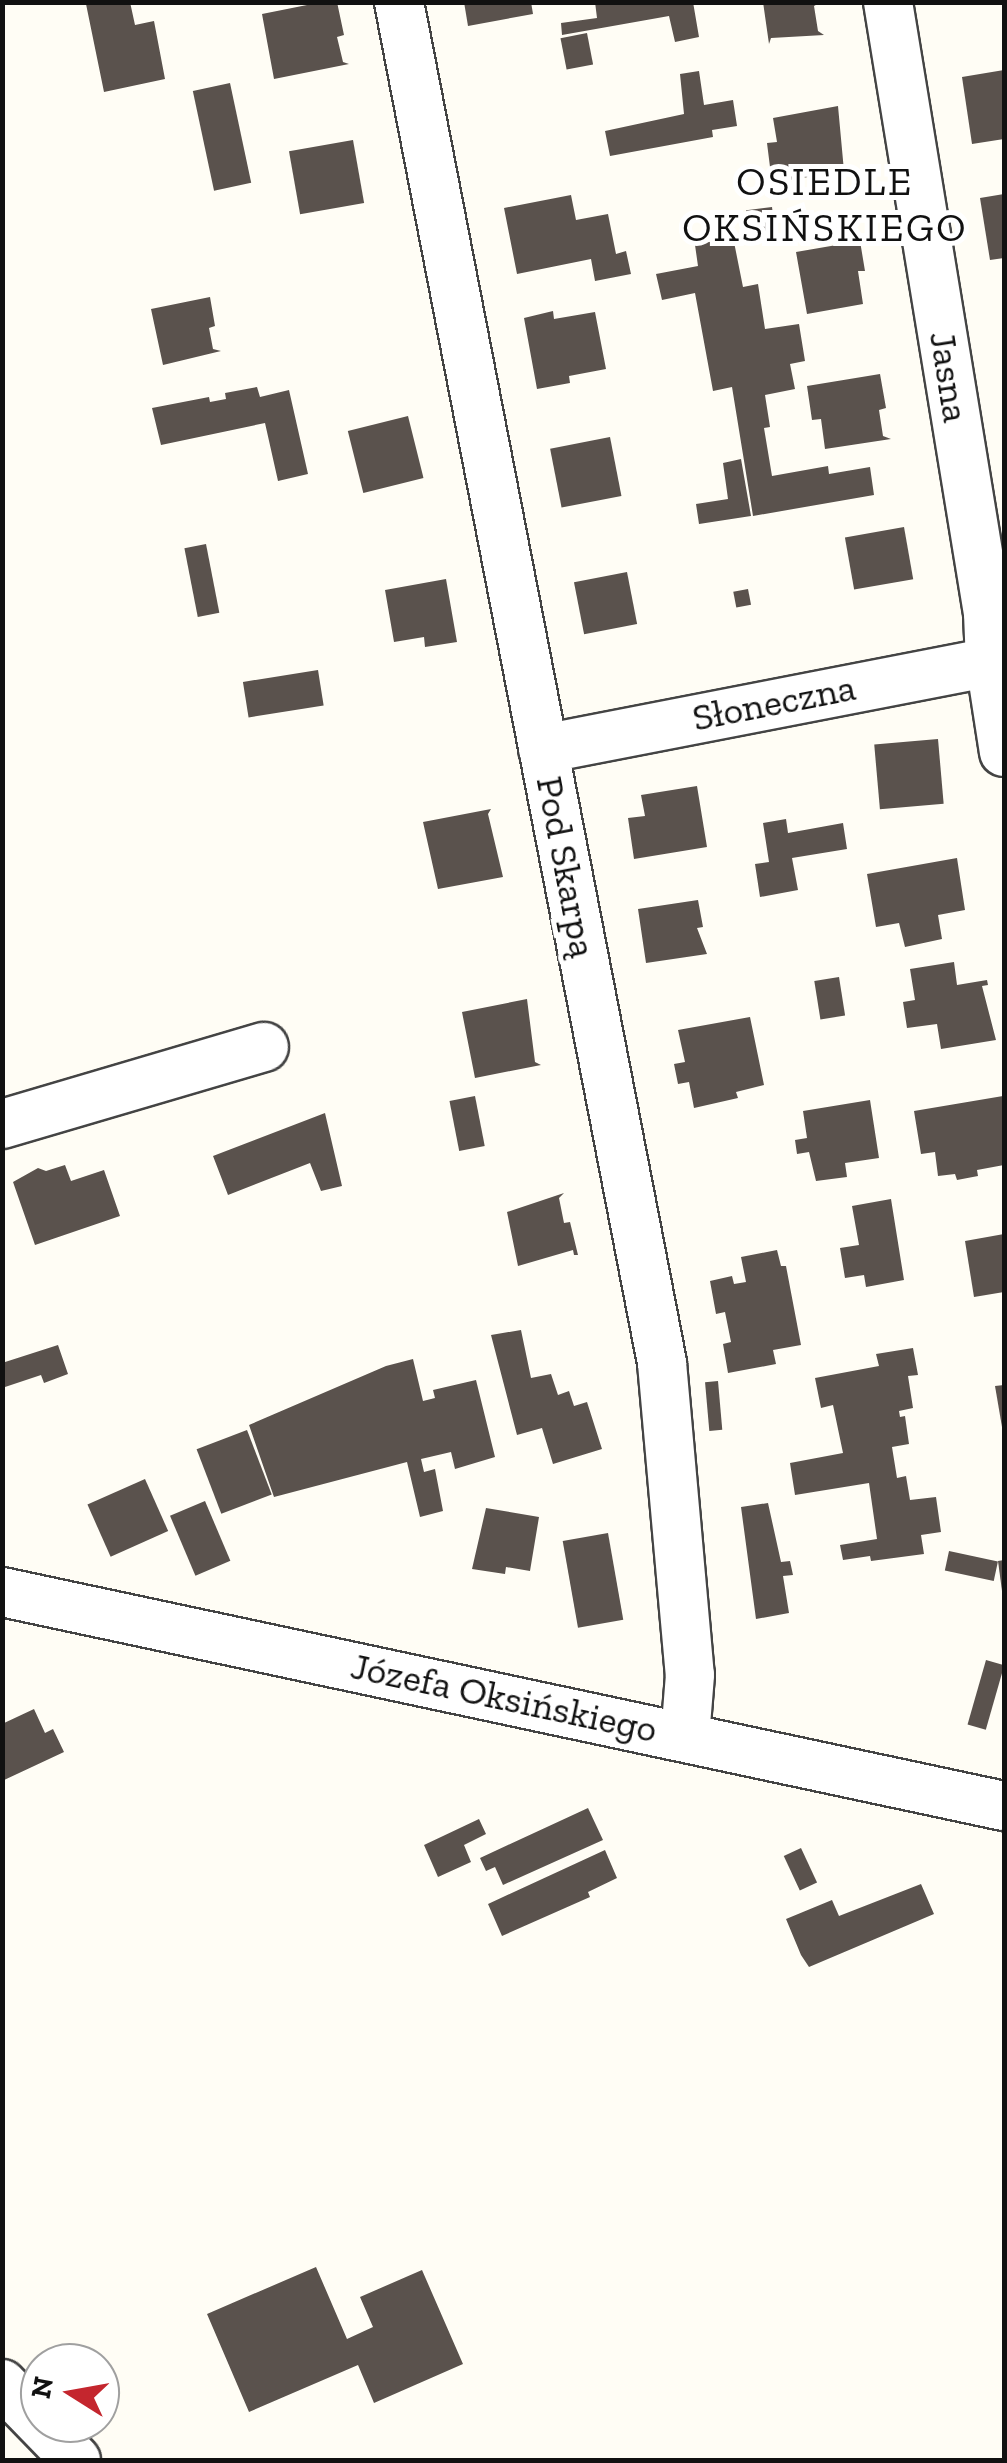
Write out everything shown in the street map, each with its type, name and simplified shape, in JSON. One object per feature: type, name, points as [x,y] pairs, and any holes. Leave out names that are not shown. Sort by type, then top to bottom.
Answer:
[{"type":"street","name":"Pod Skarpą","points":[[399,2],[662,1363],[690,1675],[686,1737]]},
{"type":"street","name":"Jasna","points":[[888,2],[997,661],[1004,752]]},
{"type":"street","name":"Słoneczna","points":[[543,748],[997,661]]},
{"type":"street","points":[[2,1124],[264,1047]]},
{"type":"street","name":"Józefa Oksińskiego","points":[[2,1592],[1004,1806]]},
{"type":"street","points":[[2,2384],[76,2460]]},
{"type":"building","points":[[130,2],[135,25],[154,21],[165,79],[104,92],[86,4]]},
{"type":"building","points":[[337,2],[344,35],[337,37],[343,62],[349,64],[274,79],[262,14]]},
{"type":"building","points":[[464,2],[531,2],[533,14],[468,26]]},
{"type":"building","points":[[595,2],[693,2],[699,37],[675,42],[669,16],[562,35],[561,23],[597,18]]},
{"type":"building","points":[[763,2],[821,2],[814,6],[818,31],[824,35],[771,38],[769,44]]},
{"type":"building","points":[[587,33],[593,64],[567,70],[560,38]]},
{"type":"building","points":[[1004,70],[1004,139],[972,144],[962,77]]},
{"type":"building","points":[[699,71],[704,105],[733,100],[737,126],[712,130],[713,137],[610,156],[605,131],[684,114],[680,74]]},
{"type":"building","points":[[230,83],[251,183],[214,191],[193,91]]},
{"type":"building","points":[[838,106],[844,171],[772,183],[767,143],[777,142],[773,118]]},
{"type":"building","points":[[353,140],[364,203],[300,214],[289,151]]},
{"type":"building","points":[[1004,194],[1004,258],[990,260],[980,198]]},
{"type":"building","points":[[571,195],[576,220],[608,214],[616,254],[626,251],[631,274],[595,281],[591,259],[517,274],[504,208]]},
{"type":"building","points":[[772,207],[775,230],[749,233],[746,210]]},
{"type":"building","points":[[733,237],[743,287],[758,284],[765,329],[799,324],[805,361],[790,364],[795,389],[765,395],[770,427],[764,428],[772,476],[828,466],[829,474],[870,467],[874,495],[753,516],[732,387],[713,391],[695,293],[662,300],[656,274],[698,266],[695,245]]},
{"type":"building","points":[[860,241],[865,271],[858,271],[863,304],[807,314],[796,252]]},
{"type":"building","points":[[210,297],[215,326],[209,328],[213,349],[221,351],[163,365],[151,309]]},
{"type":"building","points":[[553,311],[554,319],[595,312],[606,369],[569,376],[570,383],[537,389],[524,318]]},
{"type":"building","points":[[880,374],[886,408],[879,410],[883,436],[891,439],[825,449],[821,419],[812,420],[807,386]]},
{"type":"building","points":[[257,387],[260,397],[289,390],[308,474],[278,481],[265,423],[161,445],[152,408],[209,397],[210,402],[226,399],[225,393]]},
{"type":"building","points":[[408,416],[423,478],[363,493],[348,431]]},
{"type":"building","points":[[610,437],[621,496],[562,508],[550,449]]},
{"type":"building","points":[[741,459],[751,516],[699,524],[696,504],[728,499],[723,463]]},
{"type":"building","points":[[904,527],[913,579],[854,590],[845,537]]},
{"type":"building","points":[[206,544],[219,613],[198,617],[184,548]]},
{"type":"building","points":[[627,572],[637,624],[584,634],[574,582]]},
{"type":"building","points":[[446,579],[457,642],[425,647],[424,637],[394,642],[385,590]]},
{"type":"building","points":[[748,589],[751,605],[736,608],[733,592]]},
{"type":"building","points":[[318,670],[324,706],[249,717],[243,682]]},
{"type":"building","points":[[938,739],[944,804],[880,809],[874,745]]},
{"type":"building","points":[[697,786],[707,847],[634,859],[628,818],[645,816],[641,795]]},
{"type":"building","points":[[491,809],[488,814],[503,877],[438,889],[423,822]]},
{"type":"building","points":[[786,819],[788,833],[843,823],[847,849],[792,858],[798,890],[760,897],[755,864],[769,862],[763,823]]},
{"type":"building","points":[[957,858],[965,910],[938,915],[942,939],[905,947],[899,923],[876,927],[867,874]]},
{"type":"building","points":[[698,900],[703,927],[697,928],[707,954],[646,963],[638,909]]},
{"type":"building","points":[[954,962],[957,985],[987,980],[988,985],[982,986],[996,1040],[941,1049],[937,1024],[907,1028],[903,1002],[915,1000],[910,969]]},
{"type":"building","points":[[839,977],[845,1016],[820,1019],[814,981]]},
{"type":"building","points":[[527,999],[535,1062],[541,1065],[475,1078],[462,1012]]},
{"type":"building","points":[[750,1017],[764,1085],[736,1092],[738,1098],[694,1108],[689,1082],[678,1084],[674,1064],[685,1062],[678,1030]]},
{"type":"building","points":[[475,1096],[485,1146],[459,1151],[449,1101]]},
{"type":"building","points":[[1003,1096],[1004,1165],[977,1170],[978,1176],[957,1180],[955,1174],[938,1176],[935,1152],[921,1154],[914,1111]]},
{"type":"building","points":[[870,1100],[879,1158],[845,1163],[847,1177],[816,1181],[809,1152],[797,1154],[795,1140],[807,1138],[803,1111]]},
{"type":"building","points":[[325,1113],[342,1186],[321,1191],[310,1163],[228,1195],[213,1156]]},
{"type":"building","points":[[65,1165],[71,1181],[104,1170],[120,1216],[35,1245],[13,1182],[38,1168],[46,1171]]},
{"type":"building","points":[[564,1193],[559,1198],[564,1223],[570,1222],[578,1255],[573,1250],[518,1266],[507,1212]]},
{"type":"building","points":[[891,1199],[904,1280],[866,1287],[864,1275],[845,1278],[840,1248],[859,1245],[852,1206]]},
{"type":"building","points":[[1004,1234],[1004,1292],[974,1297],[965,1241]]},
{"type":"building","points":[[777,1250],[781,1266],[786,1266],[801,1345],[773,1350],[776,1364],[728,1373],[723,1344],[731,1342],[725,1312],[716,1314],[710,1281],[732,1276],[734,1284],[746,1282],[741,1257]]},
{"type":"building","points":[[521,1330],[531,1378],[551,1374],[558,1395],[569,1391],[574,1406],[587,1402],[602,1449],[553,1464],[542,1428],[517,1435],[491,1335]]},
{"type":"building","points":[[58,1345],[68,1374],[44,1383],[41,1375],[2,1388],[2,1363]]},
{"type":"building","points":[[913,1348],[918,1375],[908,1376],[913,1408],[899,1411],[900,1417],[905,1416],[909,1444],[892,1447],[897,1478],[906,1476],[910,1500],[936,1497],[941,1532],[921,1535],[924,1554],[871,1561],[870,1556],[843,1560],[840,1545],[877,1539],[869,1483],[795,1495],[790,1463],[843,1453],[833,1405],[821,1408],[815,1378],[879,1366],[876,1354]]},
{"type":"building","points":[[413,1359],[423,1401],[435,1398],[433,1390],[476,1380],[495,1457],[455,1469],[451,1452],[421,1459],[424,1472],[435,1469],[443,1511],[420,1517],[407,1462],[274,1497],[249,1425],[386,1366]]},
{"type":"building","points":[[718,1381],[722,1430],[709,1431],[705,1382]]},
{"type":"building","points":[[1004,1385],[1004,1427],[1002,1427],[995,1386]]},
{"type":"building","points":[[247,1430],[272,1494],[221,1514],[197,1449]]},
{"type":"building","points":[[145,1479],[168,1531],[111,1557],[87,1505]]},
{"type":"building","points":[[205,1501],[230,1561],[195,1576],[170,1516]]},
{"type":"building","points":[[768,1503],[781,1562],[790,1561],[793,1575],[783,1576],[789,1613],[756,1619],[741,1507]]},
{"type":"building","points":[[486,1508],[539,1517],[530,1571],[506,1567],[505,1574],[472,1569]]},
{"type":"building","points":[[608,1533],[623,1620],[578,1628],[563,1541]]},
{"type":"building","points":[[949,1551],[998,1561],[994,1581],[945,1571]]},
{"type":"building","points":[[1004,1560],[1004,1590],[1002,1591],[998,1561]]},
{"type":"building","points":[[986,1660],[1004,1666],[986,1730],[968,1724]]},
{"type":"building","points":[[34,1709],[45,1733],[53,1729],[64,1752],[2,1781],[2,1724]]},
{"type":"building","points":[[588,1808],[603,1840],[503,1885],[495,1867],[486,1871],[480,1858]]},
{"type":"building","points":[[479,1819],[486,1834],[464,1845],[471,1862],[438,1877],[424,1845]]},
{"type":"building","points":[[801,1848],[817,1882],[800,1890],[784,1856]]},
{"type":"building","points":[[605,1850],[617,1878],[588,1892],[590,1897],[502,1936],[488,1904]]},
{"type":"building","points":[[921,1884],[934,1914],[809,1967],[786,1919],[832,1900],[839,1916]]},
{"type":"building","points":[[316,2267],[347,2339],[373,2327],[360,2297],[422,2270],[463,2364],[374,2403],[358,2365],[249,2412],[207,2314]]},
{"type":"district","name":"OSIEDLE OKSIŃSKIEGO","points":[[825,204]]}]
